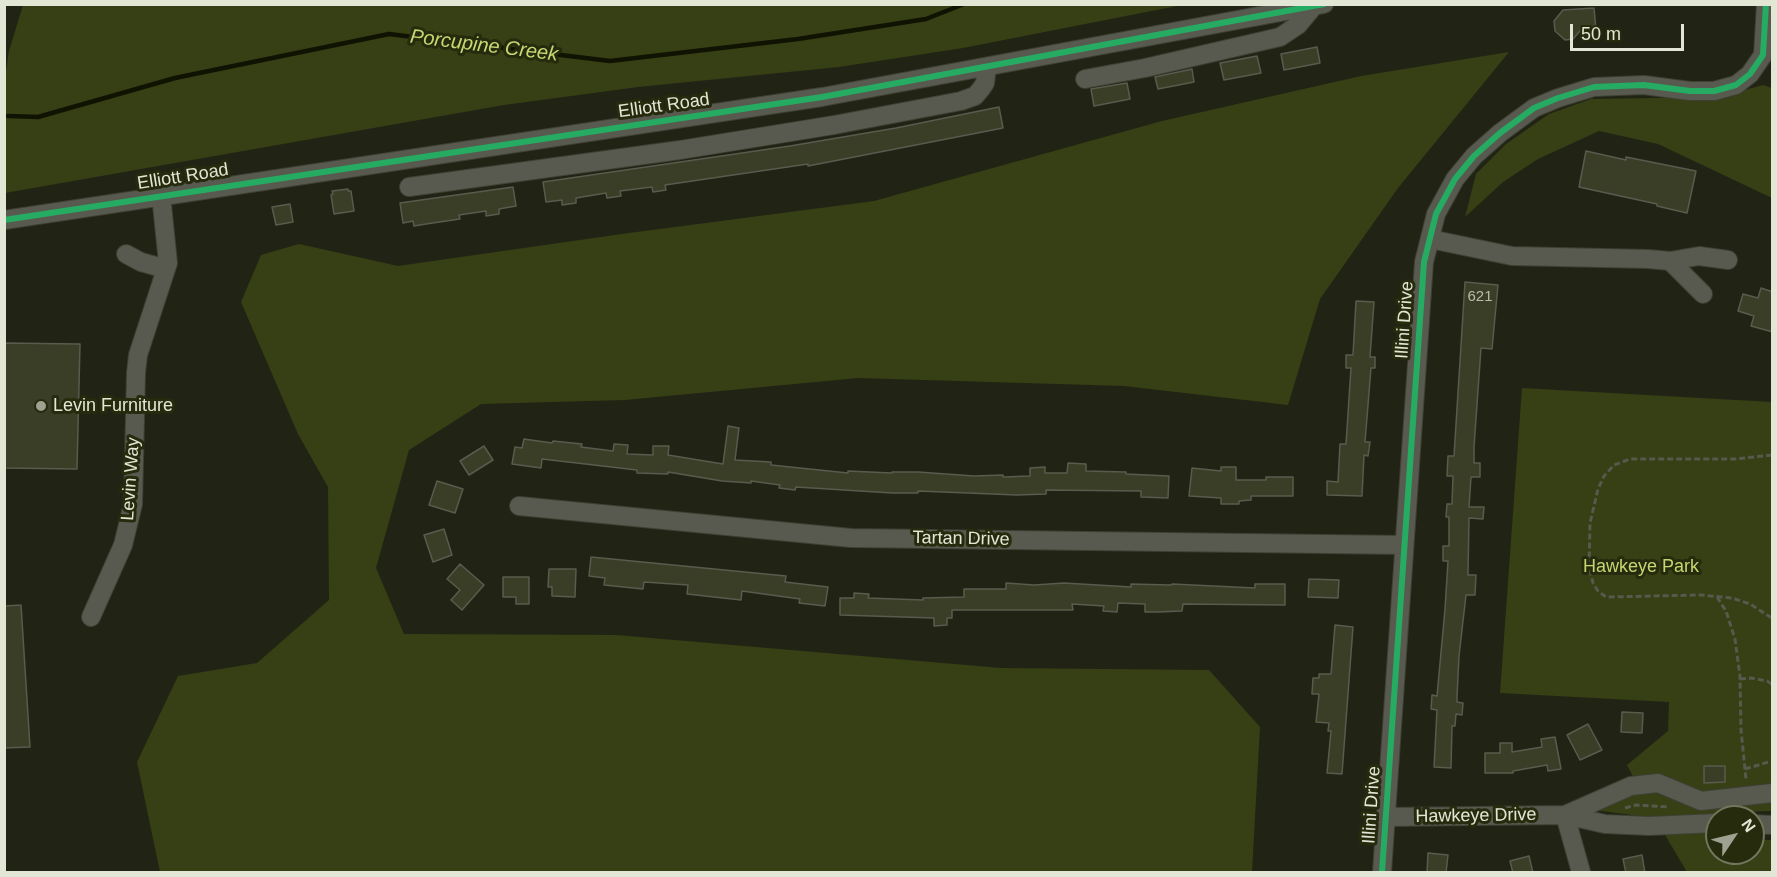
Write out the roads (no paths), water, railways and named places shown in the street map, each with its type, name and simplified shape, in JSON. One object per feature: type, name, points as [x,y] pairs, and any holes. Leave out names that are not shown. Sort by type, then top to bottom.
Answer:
[{"type":"street","name":"Illini Drive","points":[[1382,873],[1424,262],[1436,214],[1455,180],[1474,156],[1534,108],[1594,87],[1644,85],[1690,91],[1714,91],[1736,86],[1750,74],[1763,55],[1766,4]]},
{"type":"street","points":[[1085,79],[1145,68],[1280,37],[1298,25],[1319,6]]},
{"type":"street","name":"Elliott Road","points":[[4,219],[822,97],[1319,6]]},
{"type":"street","points":[[409,187],[680,150],[834,125],[961,100],[975,96],[981,89],[985,83],[987,67]]},
{"type":"street","points":[[488,147],[492,176]]},
{"type":"street","name":"Levin Way","points":[[91,617],[123,545],[133,504],[138,355],[166,269],[168,251],[160,195]]},
{"type":"street","points":[[1430,239],[1512,256],[1670,261],[1699,256],[1728,260]]},
{"type":"street","points":[[126,254],[141,262],[166,269]]},
{"type":"street","points":[[1670,261],[1702,294]]},
{"type":"street","name":"Tartan Drive","points":[[519,506],[851,538],[1404,545]]},
{"type":"street","name":"Hawkeye Drive","points":[[1565,814],[1631,786],[1658,783],[1701,801],[1773,793]]},
{"type":"street","points":[[1565,814],[1581,873]]},
{"type":"street","name":"Hawkeye Drive","points":[[1386,817],[1565,814],[1605,824],[1649,826],[1705,824]]},
{"type":"waterway","name":"Porcupine Creek","points":[[8,116],[38,117],[175,78],[389,34],[610,61],[798,39],[926,19],[964,4]]},
{"type":"place","name":"Levin Furniture","points":[[41,406]]},
{"type":"park label","name":"Hawkeye Park","points":[[1641,567]]}]
